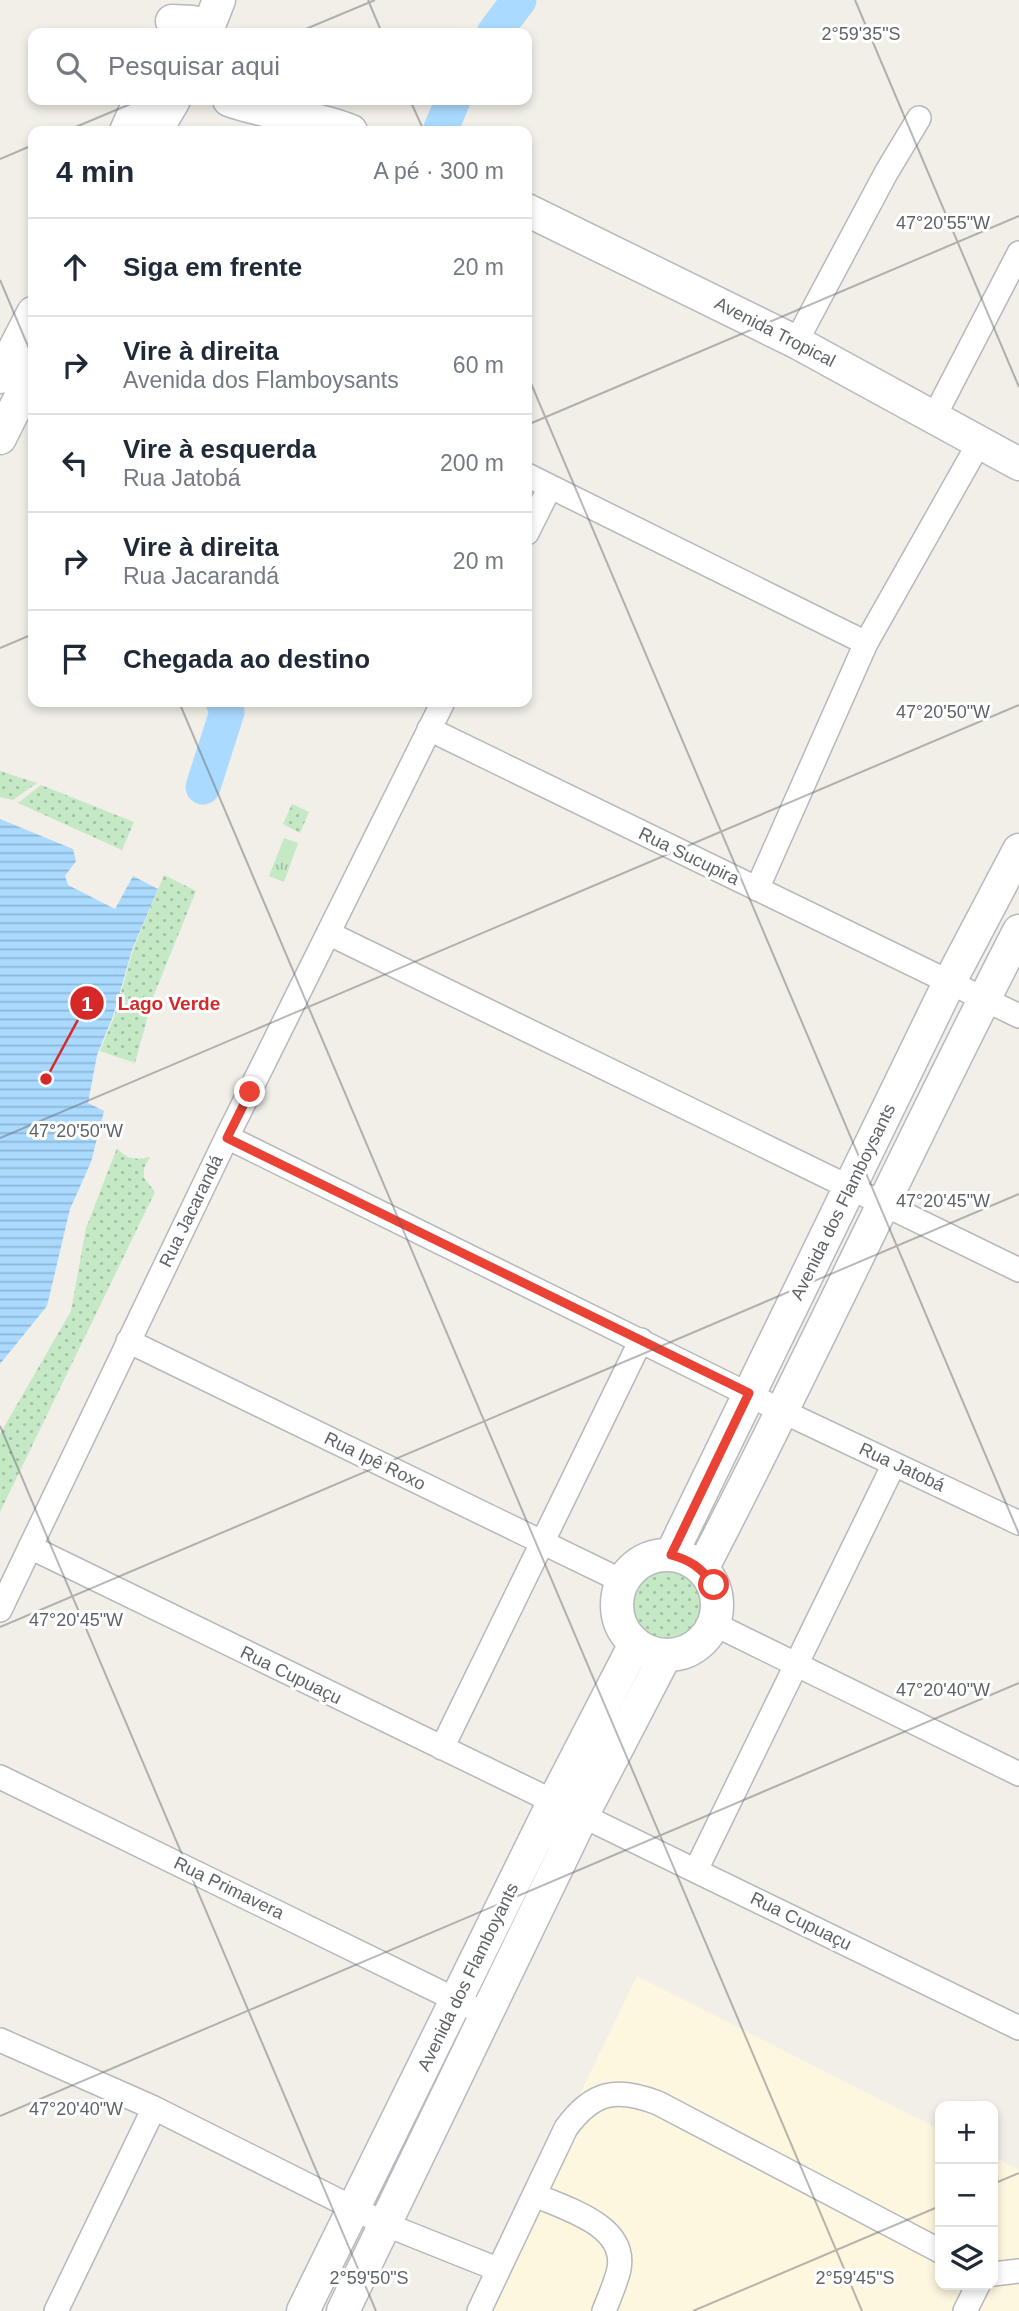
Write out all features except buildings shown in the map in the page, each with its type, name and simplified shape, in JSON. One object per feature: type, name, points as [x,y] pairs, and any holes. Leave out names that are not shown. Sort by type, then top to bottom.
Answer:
[{"type":"street","points":[[208,28],[219,0]]},
{"type":"street","points":[[174,18],[193,22],[200,28]]},
{"type":"street","points":[[128,126],[138,105]]},
{"type":"street","points":[[159,126],[171,105]]},
{"type":"street","points":[[247,105],[291,117],[328,117]]},
{"type":"street","points":[[796,342],[886,173],[919,118]]},
{"type":"street","name":"Avenida Tropical","points":[[532,212],[796,342],[1019,464]]},
{"type":"street","points":[[934,416],[1019,253]]},
{"type":"street","points":[[0,377],[28,323]]},
{"type":"street","points":[[0,438],[28,382]]},
{"type":"street","points":[[757,889],[866,643],[979,443]]},
{"type":"street","points":[[532,478],[866,643]]},
{"type":"street","points":[[532,523],[550,487]]},
{"type":"street","name":"Rua Jacarandá","points":[[0,1610],[227,1138],[440,707]]},
{"type":"street","name":"Rua Sucupira","points":[[429,729],[1019,1016]]},
{"type":"street","name":"Avenida dos Flamboysants","points":[[671,1555],[949,983],[1019,850]]},
{"type":"street","name":"Avenida dos Flamboysants","points":[[702,1569],[784,1412],[882,1202],[1019,930]]},
{"type":"street","points":[[330,934],[850,1190],[882,1202],[1019,1270]]},
{"type":"street","points":[[227,1138],[749,1393]]},
{"type":"street","points":[[442,1748],[641,1340]]},
{"type":"street","name":"Rua Ipê Roxo","points":[[128,1341],[622,1581]]},
{"type":"street","name":"Rua Jatobá","points":[[749,1393],[1019,1523]]},
{"type":"street","points":[[696,1870],[894,1464]]},
{"type":"street","name":"Rua Cupuaçu","points":[[30,1546],[1019,2028]]},
{"type":"street","points":[[671,1555],[688,1559],[702,1569],[714,1585],[718,1604],[715,1624],[695,1648],[665,1656],[649,1653],[635,1644],[624,1631],[618,1615],[617,1598],[622,1581],[635,1566],[652,1557],[671,1555]]},
{"type":"street","points":[[715,1624],[797,1662],[1019,1774]]},
{"type":"street","name":"Avenida dos Flamboyants","points":[[303,2311],[553,1802],[635,1644]]},
{"type":"street","name":"Avenida dos Flamboyants","points":[[343,2311],[387,2225],[582,1816],[665,1656]]},
{"type":"street","name":"Rua Primavera","points":[[0,1777],[487,2015]]},
{"type":"street","points":[[0,2039],[154,2108],[387,2225],[497,2269]]},
{"type":"street","points":[[479,2311],[566,2128],[576,2114],[600,2098],[626,2093],[658,2103],[935,2248]]},
{"type":"street","points":[[56,2311],[154,2108]]},
{"type":"street","points":[[536,2194],[605,2229],[615,2243],[619,2270],[604,2311]]},
{"type":"street","points":[[998,2273],[1019,2271]]},
{"type":"street","points":[[965,2311],[976,2290]]},
{"type":"shaded area","points":[[637,1976],[935,2127],[935,2290],[998,2290],[998,2159],[1019,2170],[1019,2311],[475,2311]]},
{"type":"green space","points":[[0,771],[37,783],[13,800],[0,797]]},
{"type":"green space","points":[[41,785],[134,822],[122,850],[18,803]]},
{"type":"green space","points":[[292,804],[309,812],[300,833],[283,824]]},
{"type":"green space","points":[[284,838],[298,843],[284,882],[269,876]]},
{"type":"green space","points":[[164,875],[196,891],[153,997],[135,1063],[100,1051],[114,1017],[133,950]]},
{"type":"green space","points":[[117,1148],[132,1158],[150,1157],[144,1168],[144,1178],[155,1192],[0,1512],[0,1434],[71,1311],[86,1228]]},
{"type":"green space","points":[[676,1569],[689,1575],[700,1586],[706,1599],[704,1622],[689,1639],[676,1645],[660,1645],[647,1639],[632,1622],[630,1599],[636,1586],[653,1571]]},
{"type":"water","points":[[0,819],[73,849],[76,861],[65,876],[68,885],[115,909],[133,876],[158,889],[132,950],[113,1016],[97,1055],[88,1103],[104,1111],[91,1162],[70,1209],[47,1306],[0,1364]]},
{"type":"waterway","points":[[498,28],[519,0]]},
{"type":"waterway","points":[[442,126],[451,105]]},
{"type":"waterway","points":[[203,787],[227,712],[225,707]]},
{"type":"place","name":"Lago Verde","points":[[46,1079]]},
{"type":"route","points":[[250,1092],[227,1138],[749,1393],[671,1555],[688,1559],[702,1569],[714,1585]]}]
